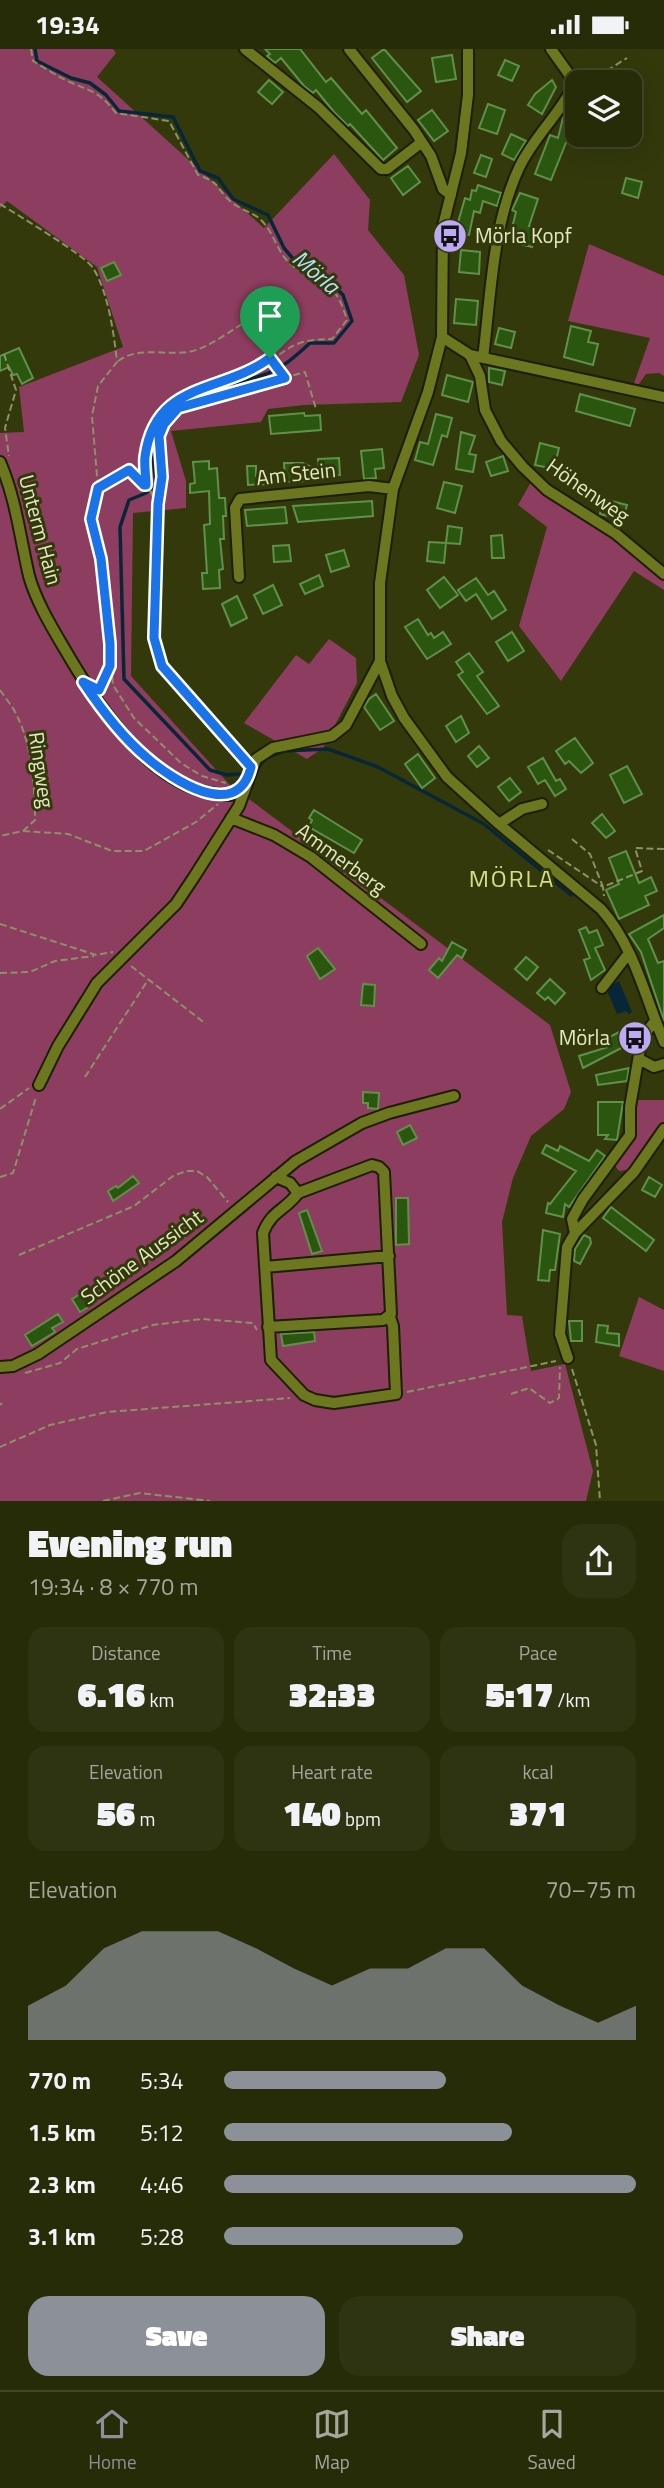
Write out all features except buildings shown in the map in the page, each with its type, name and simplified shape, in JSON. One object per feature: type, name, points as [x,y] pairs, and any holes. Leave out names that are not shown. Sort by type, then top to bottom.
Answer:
[{"type":"street","points":[[245,49],[318,107],[381,169],[387,169],[422,142]]},
{"type":"street","points":[[349,49],[422,142],[431,156],[443,189],[451,195]]},
{"type":"street","points":[[468,49],[468,95],[461,153],[442,237],[442,337],[428,392],[393,489],[380,583],[380,661],[398,707],[431,758],[467,797],[613,922],[629,953],[664,1042]]},
{"type":"street","points":[[483,358],[504,209],[518,170],[531,145],[573,87],[571,77],[551,49]]},
{"type":"street","points":[[442,337],[470,355],[664,397]]},
{"type":"street","name":"Höhenweg","points":[[470,355],[480,376],[485,410],[502,441],[523,467],[547,490],[615,533],[664,574]]},
{"type":"street","name":"Unterm Hain","points":[[5,461],[30,577],[46,617],[83,682],[111,721],[146,757],[191,786],[208,793],[230,795]]},
{"type":"street","name":"Am Stein","points":[[239,577],[235,508],[240,499],[369,486],[393,489]]},
{"type":"street","points":[[39,1084],[58,1046],[97,983],[176,904],[239,806],[256,759],[273,748],[332,736],[346,725],[380,661]]},
{"type":"street","points":[[230,795],[245,784]]},
{"type":"street","points":[[499,824],[523,809],[542,804]]},
{"type":"street","name":"Ammerberg","points":[[231,818],[274,835],[311,857],[421,944]]},
{"type":"street","points":[[602,988],[629,953]]},
{"type":"street","points":[[575,1233],[572,1219],[630,1135],[630,1107],[644,1035],[655,1021]]},
{"type":"street","points":[[639,1059],[654,1067],[664,1064]]},
{"type":"street","points":[[298,1193],[290,1183],[276,1177],[296,1161],[362,1123],[454,1096]]},
{"type":"street","points":[[568,1359],[560,1334],[567,1247],[575,1233],[646,1157],[664,1129]]},
{"type":"street","points":[[372,1165],[384,1172],[396,1394],[334,1403],[304,1395],[271,1360],[265,1332],[263,1233],[272,1215],[291,1203],[298,1193],[372,1165]]},
{"type":"street","points":[[605,1169],[626,1180]]},
{"type":"street","name":"Schöne Aussicht","points":[[0,1367],[13,1366],[38,1354],[176,1261],[276,1177]]},
{"type":"street","points":[[265,1267],[389,1256]]},
{"type":"street","points":[[265,1332],[383,1321],[390,1317]]},
{"type":"path","points":[[31,49],[33,61],[72,83],[88,87],[103,97],[116,113],[169,121],[198,175],[215,181],[230,202],[262,220],[279,250],[293,266],[321,280],[340,297],[347,320],[332,339],[309,339],[292,344],[255,370],[184,395],[157,419],[150,434],[144,460],[147,485],[158,504]]},
{"type":"path","points":[[608,70],[627,58]]},
{"type":"path","points":[[0,204],[92,266],[114,334],[117,362]]},
{"type":"path","points":[[245,784],[202,776],[181,763],[134,718],[113,685],[103,576],[91,519],[98,488],[92,416],[98,386],[117,362],[141,352],[174,354],[196,350],[247,321]]},
{"type":"path","points":[[4,354],[16,390],[5,428],[5,461]]},
{"type":"path","points":[[270,358],[285,378]]},
{"type":"path","points":[[251,767],[162,666],[154,638],[158,504],[162,477],[159,436],[164,424],[178,408],[305,372],[316,409]]},
{"type":"path","points":[[160,447],[166,448]]},
{"type":"path","points":[[98,488],[129,470],[147,485]]},
{"type":"path","points":[[83,682],[99,690],[110,666]]},
{"type":"path","name":"Ringweg","points":[[0,690],[19,718],[35,797],[35,820],[23,831],[0,836]]},
{"type":"path","points":[[23,831],[68,834],[112,851],[144,851],[196,822],[230,795]]},
{"type":"path","points":[[572,839],[590,854],[604,895]]},
{"type":"path","points":[[603,887],[642,871],[635,848],[664,849]]},
{"type":"path","points":[[546,849],[603,887]]},
{"type":"path","points":[[0,924],[96,955]]},
{"type":"path","points":[[0,973],[30,972],[55,961],[132,948]]},
{"type":"path","points":[[122,959],[206,1024]]},
{"type":"path","points":[[85,1077],[148,980]]},
{"type":"path","points":[[0,1109],[19,1097],[44,1072]]},
{"type":"path","points":[[0,1177],[13,1173],[39,1084]]},
{"type":"path","points":[[19,1255],[134,1206],[173,1175],[186,1171],[197,1171],[207,1177],[236,1211]]},
{"type":"path","points":[[22,1374],[60,1363],[77,1349],[153,1325],[202,1319],[253,1323],[265,1332]]},
{"type":"path","points":[[396,1394],[568,1359]]},
{"type":"path","points":[[510,1394],[529,1388],[550,1403],[555,1402],[559,1398],[560,1367],[568,1359]]},
{"type":"path","points":[[568,1359],[596,1445],[600,1501]]},
{"type":"path","points":[[0,1447],[50,1425],[107,1412],[304,1395]]},
{"type":"path","points":[[103,1501],[141,1493],[210,1501]]},
{"type":"shaded area","points":[[0,49],[113,49],[116,53],[97,77],[264,228],[334,154],[370,200],[368,230],[404,275],[419,355],[401,402],[304,405],[268,409],[261,422],[171,431],[186,481],[186,508],[133,513],[131,676],[229,784],[550,1025],[571,1092],[564,1109],[531,1136],[513,1178],[502,1222],[507,1315],[522,1316],[531,1371],[565,1364],[593,1471],[586,1501],[0,1501],[0,433],[24,432],[19,387],[123,347],[97,267],[7,201],[0,208]]},
{"type":"shaded area","points":[[589,244],[664,276],[664,376],[659,373],[646,374],[639,384],[633,386],[650,338],[568,321]]},
{"type":"shaded area","points":[[531,482],[664,572],[664,590],[634,571],[561,681],[519,626],[547,527],[518,505]]},
{"type":"shaded area","points":[[329,639],[356,658],[357,683],[323,748],[307,759],[244,723],[296,655],[309,664]]},
{"type":"shaded area","points":[[637,1100],[664,1100],[664,1124],[632,1169],[619,1171],[615,1166],[634,1131]]},
{"type":"shaded area","points":[[639,1297],[664,1310],[664,1371],[619,1356]]},
{"type":"water","points":[[619,981],[632,1012],[629,1014],[626,1011],[617,1014],[606,988]]},
{"type":"waterway","name":"Mörla","points":[[35,49],[37,61],[71,78],[90,83],[106,95],[119,111],[173,117],[200,171],[218,178],[233,199],[268,215],[284,248],[295,261],[323,275],[343,295],[352,321],[334,343],[310,343],[290,361],[272,371],[217,387],[185,399],[172,408],[161,420],[154,436],[156,485],[146,493],[129,500],[120,527],[124,679],[210,770],[227,775],[239,774]]},
{"type":"waterway","name":"Mörla","points":[[258,768],[266,758],[284,751],[328,749],[378,767],[484,824],[571,895]]},
{"type":"place","name":"Mörla Kopf","points":[[450,236]]},
{"type":"place","name":"Mörla","points":[[635,1038]]},
{"type":"district","name":"MÖRLA","points":[[512,879]]},
{"type":"route","points":[[270,358],[285,378],[178,408],[164,424],[159,436],[162,477],[158,504],[154,638],[162,666],[251,767],[245,784],[230,795],[219,795],[191,786],[146,757],[111,721],[83,682],[97,690],[101,689],[110,666],[101,559],[91,519],[98,488],[113,478],[129,470],[146,485],[144,460],[150,434],[157,419],[184,395],[255,370],[270,358]]}]
